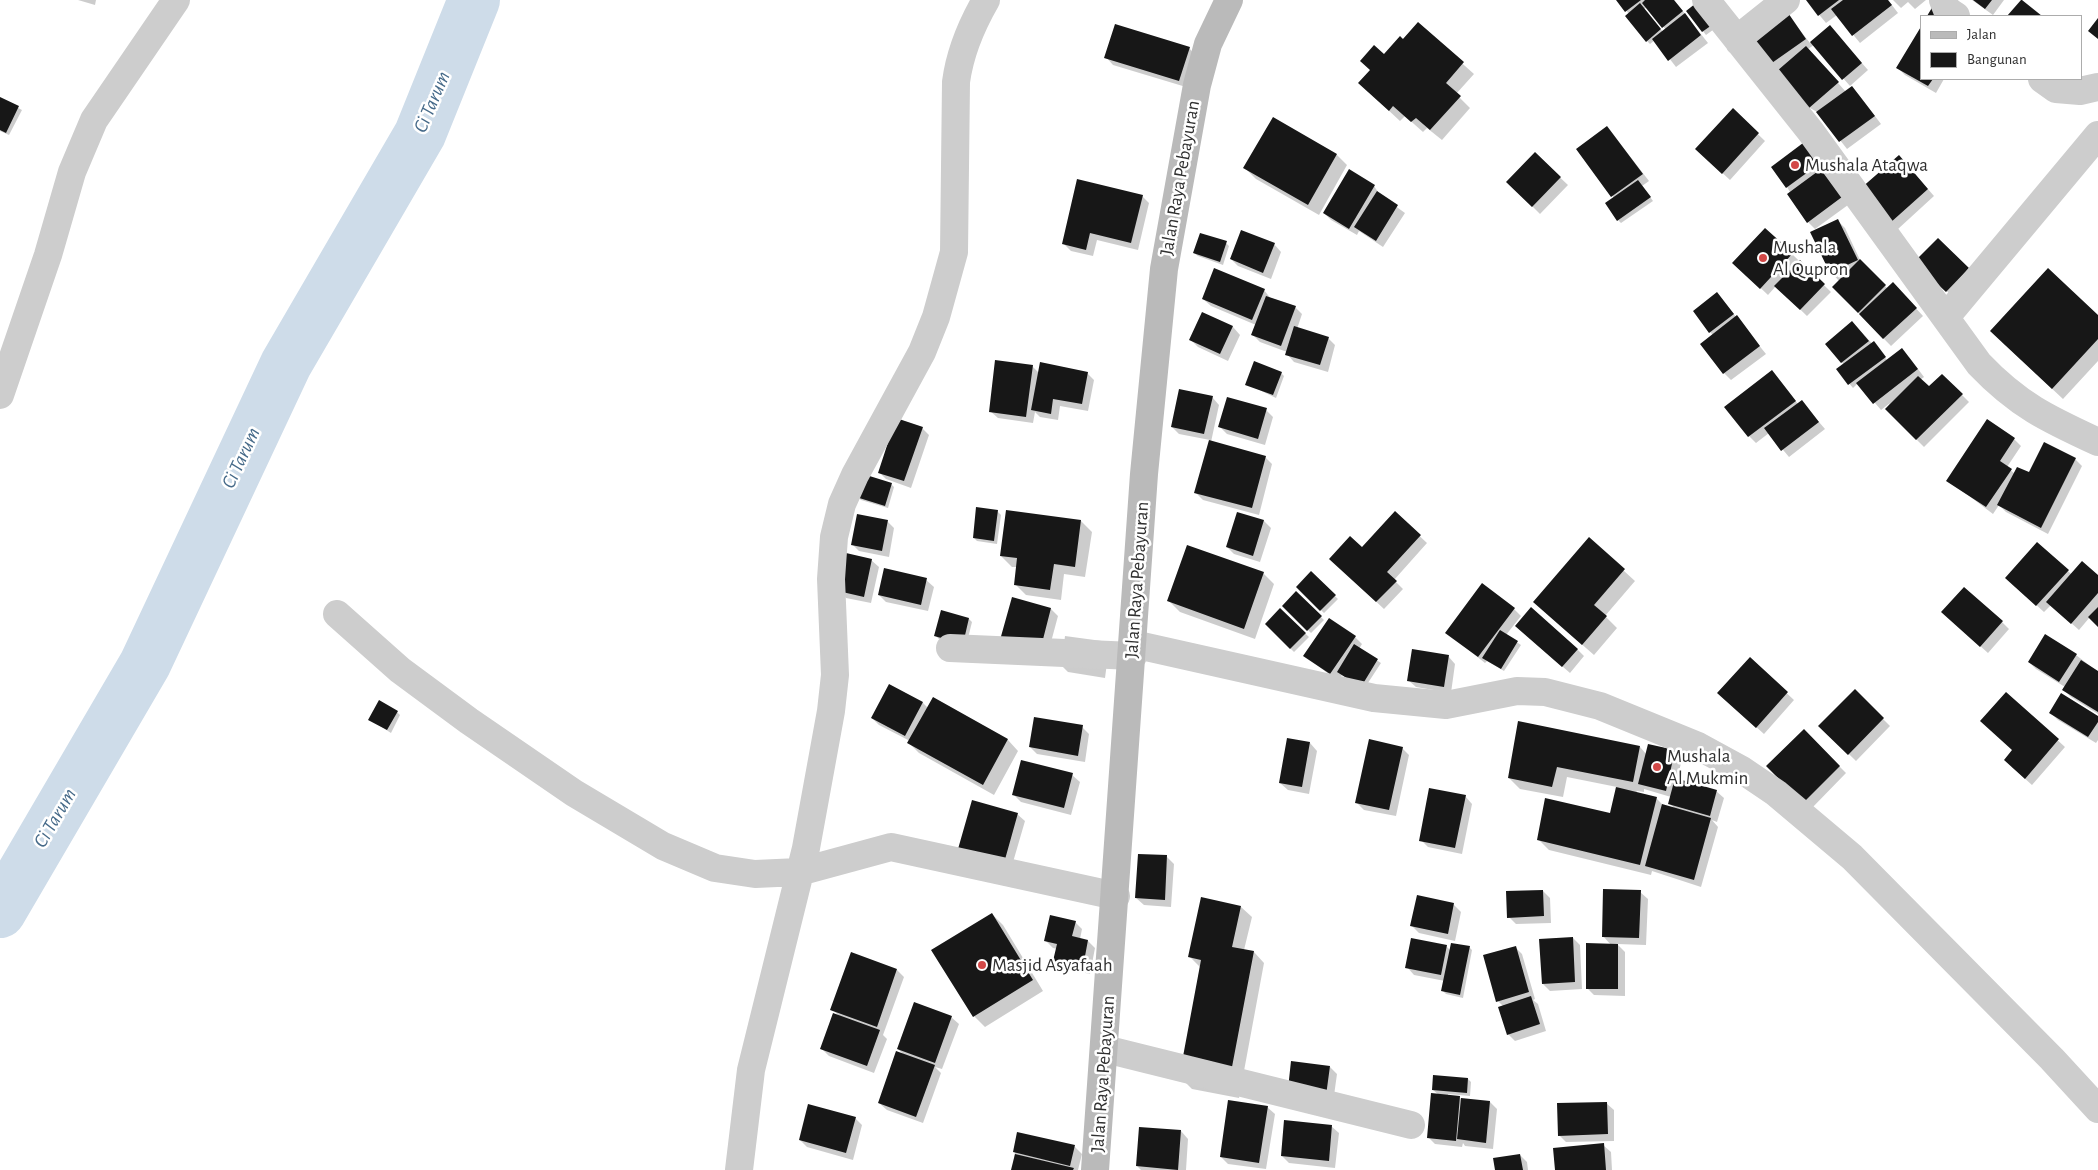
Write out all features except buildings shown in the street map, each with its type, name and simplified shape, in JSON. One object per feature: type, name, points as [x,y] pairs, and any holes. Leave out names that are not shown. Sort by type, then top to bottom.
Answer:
[{"type":"main road","name":"Jalan Raya Pebayuran","points":[[1095,1170],[1116,896],[1144,474],[1164,269],[1197,85],[1208,44],[1229,0]]},
{"type":"street","points":[[1,386],[48,255],[72,172],[94,120],[176,0]]},
{"type":"street","points":[[739,1170],[751,1070],[802,860],[823,758],[835,675],[831,579],[834,537],[842,504],[855,475],[902,393],[936,317],[954,252],[956,82],[959,58],[968,35],[986,0]]},
{"type":"street","points":[[1706,0],[1811,132],[1978,364],[1998,384],[2038,414],[2098,442]]},
{"type":"street","points":[[1739,42],[1746,32],[1786,0]]},
{"type":"street","points":[[1943,0],[1947,10],[1954,15]]},
{"type":"street","points":[[2043,80],[2056,89],[2080,91],[2098,87]]},
{"type":"street","points":[[1946,317],[2098,135]]},
{"type":"street","points":[[337,614],[400,670],[469,721],[574,793],[663,846],[715,868],[755,874],[802,860],[851,856],[891,848],[1116,896]]},
{"type":"street","points":[[950,648],[1133,650],[1382,699],[1446,705],[1517,691],[1544,692],[1600,706],[1698,746],[1742,770],[1776,793],[1852,857],[2052,1059],[2098,1109]]},
{"type":"street","points":[[1105,1049],[1411,1125]]},
{"type":"waterway","name":"Ci Tarum","points":[[0,912],[145,664],[286,364],[420,134],[474,0]]},
{"type":"place","name":"Mushala Ataqwa","points":[[1795,165]]},
{"type":"place","name":"Mushala Al Qupron","points":[[1763,258]]},
{"type":"place","name":"Mushala Al Mukmin","points":[[1657,767]]},
{"type":"place","name":"Masjid Asyafaah","points":[[982,965]]}]
